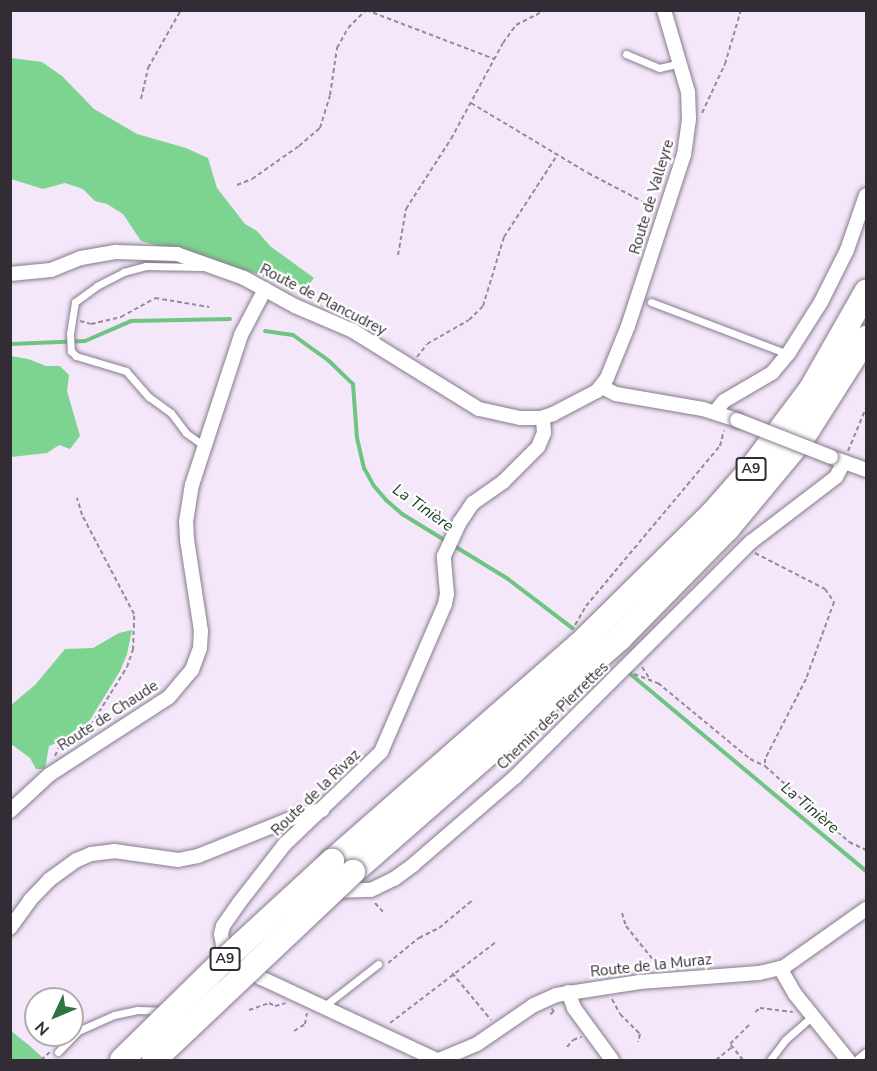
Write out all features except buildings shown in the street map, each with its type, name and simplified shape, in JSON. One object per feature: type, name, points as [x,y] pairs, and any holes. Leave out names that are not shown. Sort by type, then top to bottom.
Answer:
[{"type":"highway","name":"A9","points":[[122,1060],[221,963],[332,861],[580,644],[712,514],[747,474],[811,388],[867,292]]},
{"type":"highway","name":"A9","points":[[154,1060],[353,872],[594,662],[706,551],[787,458],[834,391],[867,338]]},
{"type":"street","name":"Route de Valleyre","points":[[602,387],[624,337],[666,213],[689,132],[689,101],[681,63],[664,10]]},
{"type":"street","points":[[715,412],[724,401],[772,373],[788,354],[821,302],[847,250],[867,195]]},
{"type":"street","name":"Route de Plancudrey","points":[[10,274],[51,270],[81,258],[128,251],[177,254],[208,264],[353,331],[479,409],[508,416],[543,418],[586,398],[602,387]]},
{"type":"street","name":"Route de Chaude","points":[[10,811],[38,783],[61,766],[163,701],[179,688],[192,670],[200,648],[201,631],[186,522],[192,485],[203,445],[247,321],[265,289]]},
{"type":"street","points":[[602,387],[616,394],[715,412],[732,421],[867,470]]},
{"type":"street","name":"Route de la Rivaz","points":[[438,1060],[323,1007],[299,999],[273,985],[238,963],[223,945],[223,926],[285,844],[371,764],[390,734],[446,599],[443,567],[453,535],[470,506],[507,478],[538,447],[544,434],[543,418]]},
{"type":"street","name":"Chemin des Pierrettes","points":[[144,1060],[238,963],[313,891],[371,890],[394,879],[413,866],[515,777],[746,547],[776,520],[833,480],[841,471],[837,459]]},
{"type":"street","points":[[10,928],[30,900],[49,880],[76,860],[91,854],[114,851],[178,860],[198,855],[300,815],[323,809]]},
{"type":"street","name":"Route de la Muraz","points":[[438,1060],[477,1044],[534,1005],[568,992],[665,980],[751,974],[780,968],[796,960],[867,909]]},
{"type":"street","points":[[780,968],[809,1019],[848,1060]]},
{"type":"street","points":[[568,992],[571,1003],[612,1060]]},
{"type":"lane","points":[[626,54],[659,68],[681,63]]},
{"type":"lane","points":[[203,445],[186,433],[171,413],[150,397],[126,371],[114,366],[83,360],[71,350],[70,334],[79,297],[124,272],[146,266],[175,265],[196,268],[208,264]]},
{"type":"lane","points":[[651,302],[788,354]]},
{"type":"lane","points":[[323,1007],[378,964]]},
{"type":"lane","points":[[58,1053],[78,1031],[125,1011],[188,1013]]},
{"type":"lane","points":[[770,1060],[784,1041],[809,1019]]},
{"type":"lane","points":[[856,1060],[867,1052]]},
{"type":"path","points":[[141,99],[148,68],[181,10]]},
{"type":"path","points":[[398,255],[406,209],[451,139],[494,59],[516,25],[546,10]]},
{"type":"path","points":[[701,122],[702,111],[725,64],[741,10]]},
{"type":"path","points":[[237,185],[271,166],[320,128],[330,95],[337,48],[348,28],[366,11],[494,59]]},
{"type":"path","points":[[471,103],[666,213]]},
{"type":"path","points":[[410,367],[427,344],[469,320],[483,306],[504,237],[558,154]]},
{"type":"path","points":[[72,319],[91,324],[105,322],[121,317],[155,298],[209,307]]},
{"type":"path","points":[[837,459],[867,408]]},
{"type":"path","points":[[575,625],[586,606],[720,446],[732,421]]},
{"type":"path","points":[[61,766],[55,756],[56,750],[63,742],[86,730],[103,707],[130,658],[135,627],[134,614],[82,515],[77,498]]},
{"type":"path","points":[[746,547],[828,591],[834,602],[806,679],[765,759],[765,766]]},
{"type":"path","points":[[637,656],[651,681]]},
{"type":"path","points":[[630,670],[675,696],[750,759],[765,766],[849,842],[867,850]]},
{"type":"path","points":[[386,969],[388,963],[397,955],[419,938],[439,928],[474,899]]},
{"type":"path","points":[[622,913],[626,926],[663,972],[665,980]]},
{"type":"path","points":[[380,1034],[452,973],[463,968],[496,942]]},
{"type":"path","points":[[452,973],[499,1030]]},
{"type":"path","points":[[603,987],[605,996],[611,998],[621,1014],[640,1034],[638,1042]]},
{"type":"path","points":[[249,1010],[269,1003],[275,1006],[299,999],[307,1012],[307,1019],[304,1026],[294,1031]]},
{"type":"path","points":[[755,1012],[760,1008],[796,1013],[809,1019]]},
{"type":"path","points":[[743,1060],[730,1044],[749,1025]]},
{"type":"path","points":[[567,1047],[573,1040],[591,1032]]},
{"type":"path","points":[[716,1060],[732,1047]]},
{"type":"green space","points":[[11,58],[42,62],[62,76],[94,109],[137,134],[186,148],[208,158],[217,188],[245,224],[257,231],[270,246],[314,278],[307,287],[283,285],[260,275],[141,241],[123,214],[107,204],[95,201],[83,189],[65,183],[43,189],[11,179]]},
{"type":"green space","points":[[11,356],[46,366],[60,366],[69,375],[67,391],[80,436],[70,449],[59,445],[47,453],[11,457]]},
{"type":"green space","points":[[132,630],[127,654],[120,671],[90,720],[74,735],[49,746],[45,769],[36,769],[30,758],[11,744],[11,705],[35,685],[65,649],[93,648],[119,633]]},
{"type":"green space","points":[[11,1031],[24,1041],[24,1047],[31,1047],[45,1060],[11,1060]]},
{"type":"waterway","name":"La Tinière","points":[[10,344],[85,341],[131,321],[230,319]]},
{"type":"waterway","name":"La Tinière","points":[[265,331],[293,335],[329,361],[353,384],[357,438],[364,468],[374,486],[386,500],[402,514],[508,579],[572,628]]},
{"type":"waterway","name":"La Tinière","points":[[628,672],[866,871]]}]
